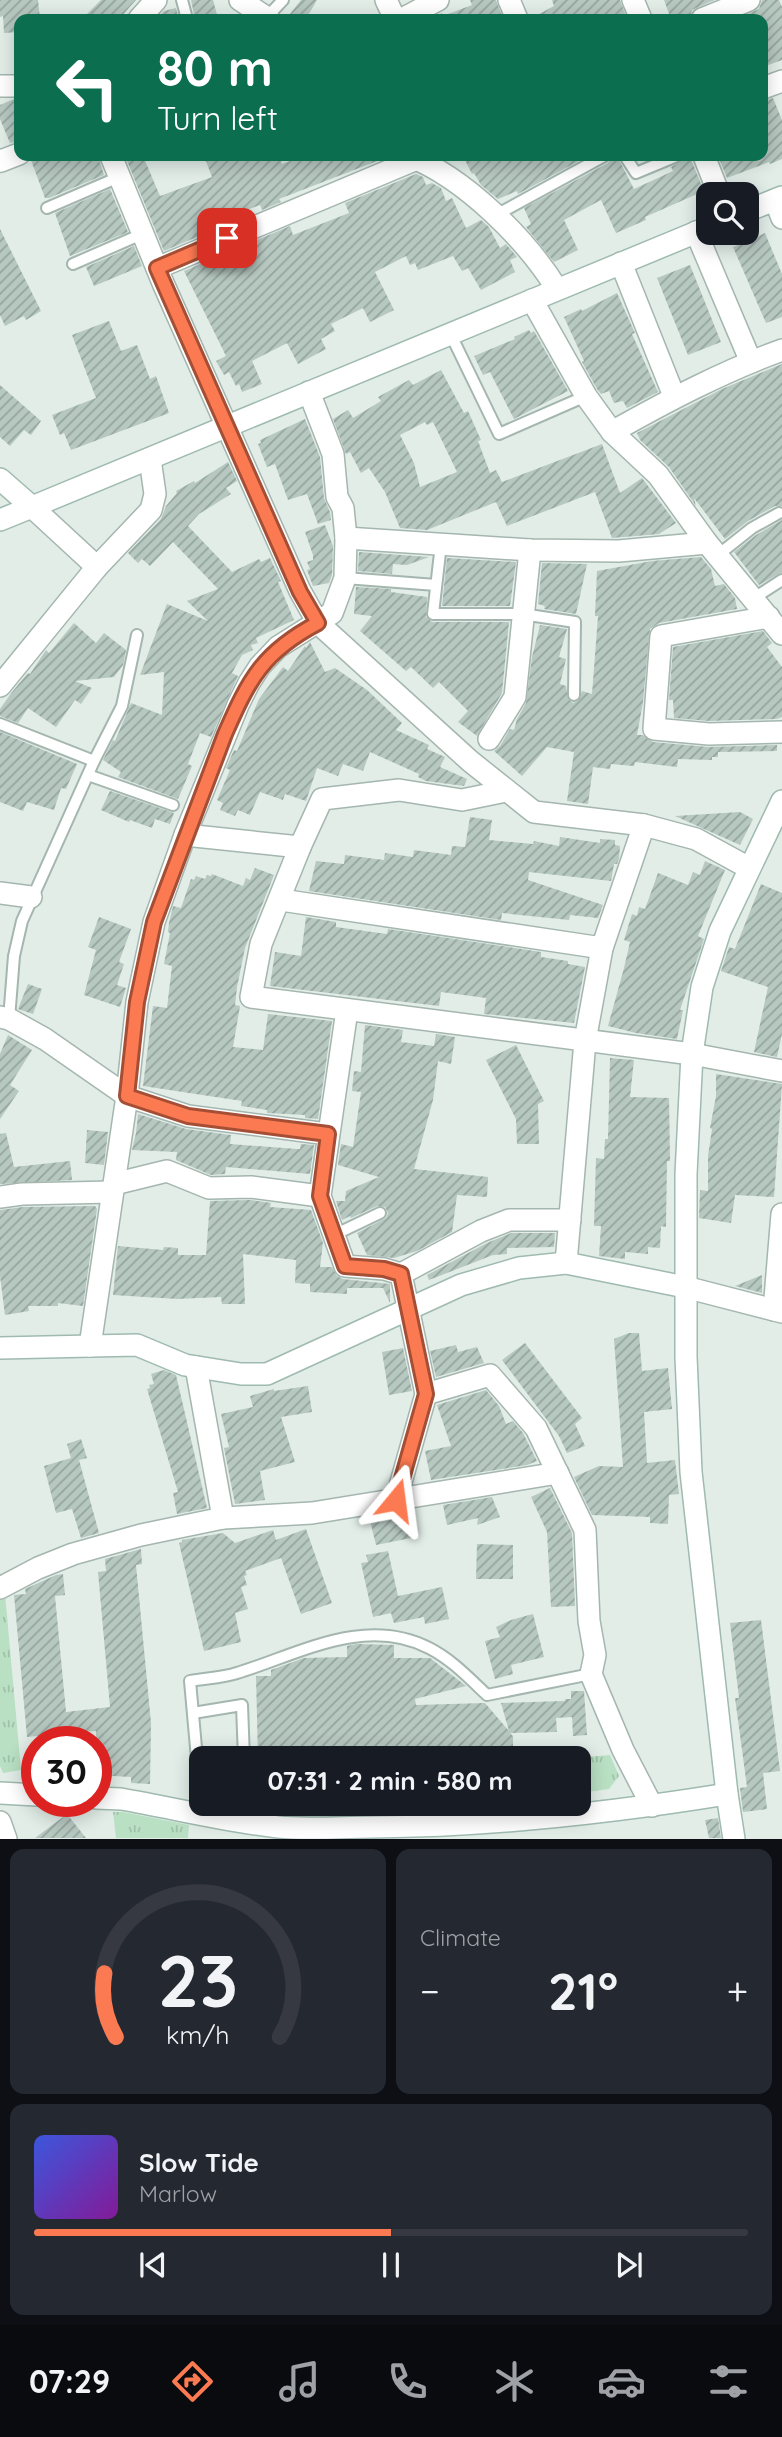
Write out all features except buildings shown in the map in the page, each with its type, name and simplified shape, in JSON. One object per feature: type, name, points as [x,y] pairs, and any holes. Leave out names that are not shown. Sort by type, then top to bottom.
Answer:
[{"type":"street","points":[[143,14],[156,0]]},
{"type":"street","points":[[240,0],[260,14]]},
{"type":"street","points":[[411,14],[438,0]]},
{"type":"street","points":[[714,14],[749,0]]},
{"type":"street","points":[[113,161],[142,234],[300,592],[318,623],[480,749],[506,791],[534,812],[644,825],[696,839],[749,869]]},
{"type":"street","points":[[157,268],[407,161]]},
{"type":"street","points":[[423,161],[442,172],[496,215],[541,264],[557,289]]},
{"type":"street","points":[[706,161],[714,182]]},
{"type":"street","points":[[759,209],[780,205]]},
{"type":"street","points":[[0,520],[696,232]]},
{"type":"street","points":[[708,245],[751,362]]},
{"type":"street","points":[[621,263],[674,396]]},
{"type":"street","points":[[532,300],[586,396],[611,432],[658,475],[713,549],[782,634]]},
{"type":"street","points":[[611,432],[674,396],[782,350]]},
{"type":"street","points":[[90,1346],[127,1096],[137,1002],[154,922],[185,835],[237,705],[249,682],[278,647],[332,613],[345,578],[346,538],[343,508],[337,497],[333,454],[309,392]]},
{"type":"street","points":[[0,686],[97,567],[151,510],[155,494],[150,459]]},
{"type":"street","points":[[0,479],[97,567]]},
{"type":"street","points":[[346,538],[530,550],[713,549]]},
{"type":"street","points":[[480,749],[515,697],[530,550]]},
{"type":"street","points":[[769,617],[661,636],[654,729],[709,734],[782,732]]},
{"type":"street","points":[[506,791],[462,800],[399,790],[322,799],[261,944],[251,997],[692,1054],[782,1071]]},
{"type":"street","points":[[734,1839],[691,1472],[685,1287],[685,1174],[692,1054],[702,986],[720,931],[782,801]]},
{"type":"street","points":[[566,1263],[585,1041],[603,948],[644,825]]},
{"type":"street","points":[[185,835],[300,847]]},
{"type":"street","points":[[0,893],[31,897]]},
{"type":"street","points":[[281,900],[603,948]]},
{"type":"street","points":[[347,1010],[320,1196],[345,1266],[384,1269],[401,1274],[481,1231],[509,1220],[570,1220]]},
{"type":"street","points":[[5,1018],[45,1039],[127,1096],[188,1116],[328,1134]]},
{"type":"street","points":[[0,1197],[113,1188],[167,1171],[209,1188],[251,1187],[320,1196]]},
{"type":"street","points":[[0,1348],[137,1345],[185,1365],[241,1374],[267,1374],[461,1285],[519,1268],[566,1263],[685,1287],[778,1311],[782,1214]]},
{"type":"street","points":[[396,1500],[426,1394],[401,1274]]},
{"type":"street","points":[[196,1367],[223,1518]]},
{"type":"street","points":[[426,1394],[490,1375],[536,1428],[585,1530],[589,1621],[595,1655],[591,1674],[623,1750],[652,1806]]},
{"type":"street","points":[[0,1588],[38,1568],[99,1545],[223,1518],[312,1513],[558,1474]]},
{"type":"street","points":[[0,1793],[21,1794]]},
{"type":"street","points":[[591,1812],[727,1794]]},
{"type":"street","points":[[112,1799],[189,1806]]},
{"type":"street","points":[[238,1816],[281,1827],[455,1826],[554,1816]]},
{"type":"street","points":[[0,1822],[6,1839]]},
{"type":"lane","points":[[271,14],[283,0]]},
{"type":"lane","points":[[496,215],[595,161]]},
{"type":"lane","points":[[628,161],[636,173],[665,161]]},
{"type":"lane","points":[[47,208],[119,177]]},
{"type":"lane","points":[[73,264],[142,234]]},
{"type":"lane","points":[[450,333],[499,434],[586,396]]},
{"type":"lane","points":[[713,549],[779,513]]},
{"type":"lane","points":[[440,544],[433,614],[522,614],[575,622],[574,695]]},
{"type":"lane","points":[[345,578],[436,585]]},
{"type":"lane","points":[[754,598],[782,580]]},
{"type":"lane","points":[[5,1018],[22,921],[94,761],[122,706],[137,635]]},
{"type":"lane","points":[[0,724],[94,761]]},
{"type":"lane","points":[[88,775],[173,805]]},
{"type":"lane","points":[[334,1235],[380,1213]]},
{"type":"lane","points":[[196,1746],[190,1681],[233,1674],[339,1638],[359,1634],[391,1636],[430,1648],[455,1665],[487,1695],[591,1674]]},
{"type":"lane","points":[[192,1713],[242,1705],[244,1746]]},
{"type":"green space","points":[[5,1594],[21,1770],[3,1773],[0,1766],[0,1597]]},
{"type":"green space","points":[[610,1755],[619,1776],[609,1789],[591,1791],[591,1757]]},
{"type":"green space","points":[[113,1812],[189,1825],[188,1838],[116,1838]]},
{"type":"route","points":[[227,238],[157,268],[300,592],[318,623],[278,647],[260,666],[237,705],[225,734],[154,922],[137,1002],[127,1096],[188,1116],[328,1134],[320,1196],[345,1266],[384,1269],[401,1274],[426,1394],[396,1500]]}]
